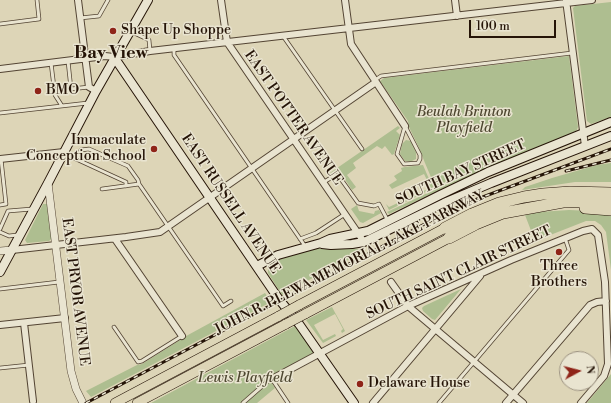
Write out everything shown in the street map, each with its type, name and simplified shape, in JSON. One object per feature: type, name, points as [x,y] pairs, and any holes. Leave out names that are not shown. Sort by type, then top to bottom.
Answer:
[{"type":"highway","points":[[570,192],[592,188],[611,188]]},
{"type":"highway","name":"JOHN R. PLEWA MEMORIAL LAKE PARKWAY","points":[[447,233],[472,214],[499,203],[543,194],[570,192],[611,193]]},
{"type":"highway","name":"JOHN R. PLEWA MEMORIAL LAKE PARKWAY","points":[[447,233],[476,224],[503,213],[574,201],[611,201]]},
{"type":"highway","points":[[537,207],[611,210]]},
{"type":"main road","points":[[0,272],[89,103],[92,89],[114,57],[148,0]]},
{"type":"main road","name":"EAST RUSSELL AVENUE","points":[[114,57],[278,298],[354,403]]},
{"type":"main road","name":"SOUTH BAY STREET","points":[[257,266],[278,255],[368,231],[440,194],[488,172],[611,122]]},
{"type":"main road","name":"SOUTH BAY STREET","points":[[321,243],[331,245],[364,242],[444,203],[611,136]]},
{"type":"main road","points":[[541,151],[545,162]]},
{"type":"main road","points":[[440,194],[444,203]]},
{"type":"main road","name":"JOHN R. PLEWA MEMORIAL LAKE PARKWAY","points":[[115,403],[299,305],[447,233]]},
{"type":"main road","name":"JOHN R. PLEWA MEMORIAL LAKE PARKWAY","points":[[137,403],[305,314],[447,233]]},
{"type":"street","points":[[78,0],[85,59],[92,89]]},
{"type":"street","name":"EAST POTTER AVENUE","points":[[220,0],[227,42],[364,242]]},
{"type":"street","points":[[345,0],[351,44],[405,126]]},
{"type":"street","points":[[455,0],[457,16]]},
{"type":"street","points":[[0,68],[105,56],[114,57],[150,51],[592,0]]},
{"type":"street","points":[[566,2],[585,146]]},
{"type":"street","points":[[0,251],[115,239],[160,232],[375,81]]},
{"type":"street","points":[[0,159],[64,152]]},
{"type":"street","name":"EAST PRYOR AVENUE","points":[[48,183],[57,245],[71,371],[76,389],[83,403]]},
{"type":"street","name":"SOUTH SAINT CLAIR STREET","points":[[270,380],[408,306],[511,260],[588,229],[594,230],[599,239],[606,301]]},
{"type":"street","points":[[115,239],[182,336]]},
{"type":"street","points":[[373,403],[481,274]]},
{"type":"street","points":[[391,282],[408,306],[523,403]]},
{"type":"street","points":[[506,403],[590,305],[597,302],[606,301],[607,371],[581,403]]},
{"type":"street","points":[[0,325],[65,318]]},
{"type":"street","points":[[24,323],[33,402]]},
{"type":"lane","points":[[0,24],[39,19],[37,0]]},
{"type":"lane","points":[[80,18],[99,16],[108,0]]},
{"type":"lane","points":[[130,31],[149,40],[150,51]]},
{"type":"lane","points":[[283,36],[362,149]]},
{"type":"lane","points":[[174,49],[174,55],[306,247]]},
{"type":"lane","points":[[375,81],[381,76],[573,53]]},
{"type":"lane","points":[[68,61],[71,89],[92,89]]},
{"type":"lane","points":[[51,63],[55,95],[62,106]]},
{"type":"lane","points":[[0,113],[89,103]]},
{"type":"lane","points":[[405,126],[420,155],[418,163],[404,164],[396,154],[405,126]]},
{"type":"lane","points":[[76,159],[81,150],[89,148],[128,166],[223,306],[231,301]]},
{"type":"lane","points":[[64,152],[126,182],[126,186]]},
{"type":"lane","points":[[0,159],[6,204],[0,205]]},
{"type":"lane","points":[[323,182],[334,176],[338,176],[358,203],[374,206],[379,204],[388,221]]},
{"type":"lane","points":[[102,188],[139,184]]},
{"type":"lane","points":[[0,229],[8,211],[34,209]]},
{"type":"lane","points":[[300,239],[316,233],[345,214]]},
{"type":"lane","points":[[0,232],[9,236],[20,235]]},
{"type":"lane","points":[[439,403],[569,250],[565,238]]},
{"type":"lane","points":[[0,289],[61,282]]},
{"type":"lane","points":[[114,327],[138,362],[142,362],[182,336]]},
{"type":"lane","points":[[0,368],[29,365]]},
{"type":"lane","points":[[243,403],[270,380],[288,403]]},
{"type":"green space","points":[[611,2],[611,117],[591,124],[587,121],[573,8],[575,6]]},
{"type":"green space","name":"Beulah Brinton Playfield","points":[[569,56],[578,127],[576,132],[467,177],[389,214],[387,212],[436,189],[409,127],[408,121],[380,81],[384,78]]},
{"type":"green space","points":[[398,126],[400,128],[396,131],[400,135],[394,154],[392,155],[385,146],[382,149],[377,146],[353,163],[356,168],[347,175],[356,187],[352,190],[340,172],[335,171],[327,175]]},
{"type":"green space","points":[[406,140],[411,141],[416,152],[416,159],[410,162],[405,161],[400,154],[402,144]]},
{"type":"green space","points":[[611,163],[611,182],[575,182],[522,190],[525,187],[552,178],[597,165]]},
{"type":"green space","points":[[423,165],[429,179],[427,180],[424,174],[392,189],[389,185],[397,180],[394,176],[402,171],[401,168]]},
{"type":"green space","points":[[427,181],[431,181],[434,188],[389,210],[386,204],[389,207],[430,188]]},
{"type":"green space","points":[[43,204],[47,204],[52,238],[49,241],[27,243],[25,240]]},
{"type":"green space","points":[[357,205],[359,211],[374,214],[375,211],[379,210],[381,213],[363,223],[360,222],[351,209]]},
{"type":"green space","points":[[569,210],[611,212],[611,270],[606,232],[601,225],[595,221],[586,221],[535,241],[525,215],[539,212]]},
{"type":"green space","points":[[354,248],[364,249],[366,251],[282,295],[268,273],[268,266],[280,259],[316,249]]},
{"type":"green space","points":[[461,289],[435,320],[423,311],[422,308],[424,306]]},
{"type":"green space","points":[[265,293],[271,302],[91,397],[86,391],[137,365],[142,364],[188,335]]},
{"type":"green space","points":[[332,307],[345,331],[342,333],[341,331],[343,329],[335,314],[314,325],[323,340],[335,334],[336,336],[323,343],[306,320]]},
{"type":"green space","name":"Lewis Playfield","points":[[295,326],[315,353],[270,376],[269,378],[275,388],[257,403],[151,403]]},
{"type":"green space","points":[[611,374],[611,403],[587,403],[597,391],[599,391],[599,388]]},
{"type":"railway","points":[[86,403],[464,204],[611,149]]},
{"type":"railway","points":[[566,171],[611,160]]},
{"type":"place","name":"Shape Up Shoppe","points":[[113,31]]},
{"type":"place","name":"BMO","points":[[38,91]]},
{"type":"place","name":"Immaculate Conception School","points":[[154,149]]},
{"type":"place","name":"Three Brothers","points":[[559,252]]},
{"type":"place","name":"Delaware House","points":[[360,384]]},
{"type":"district","name":"Bay View","points":[[111,54]]}]
